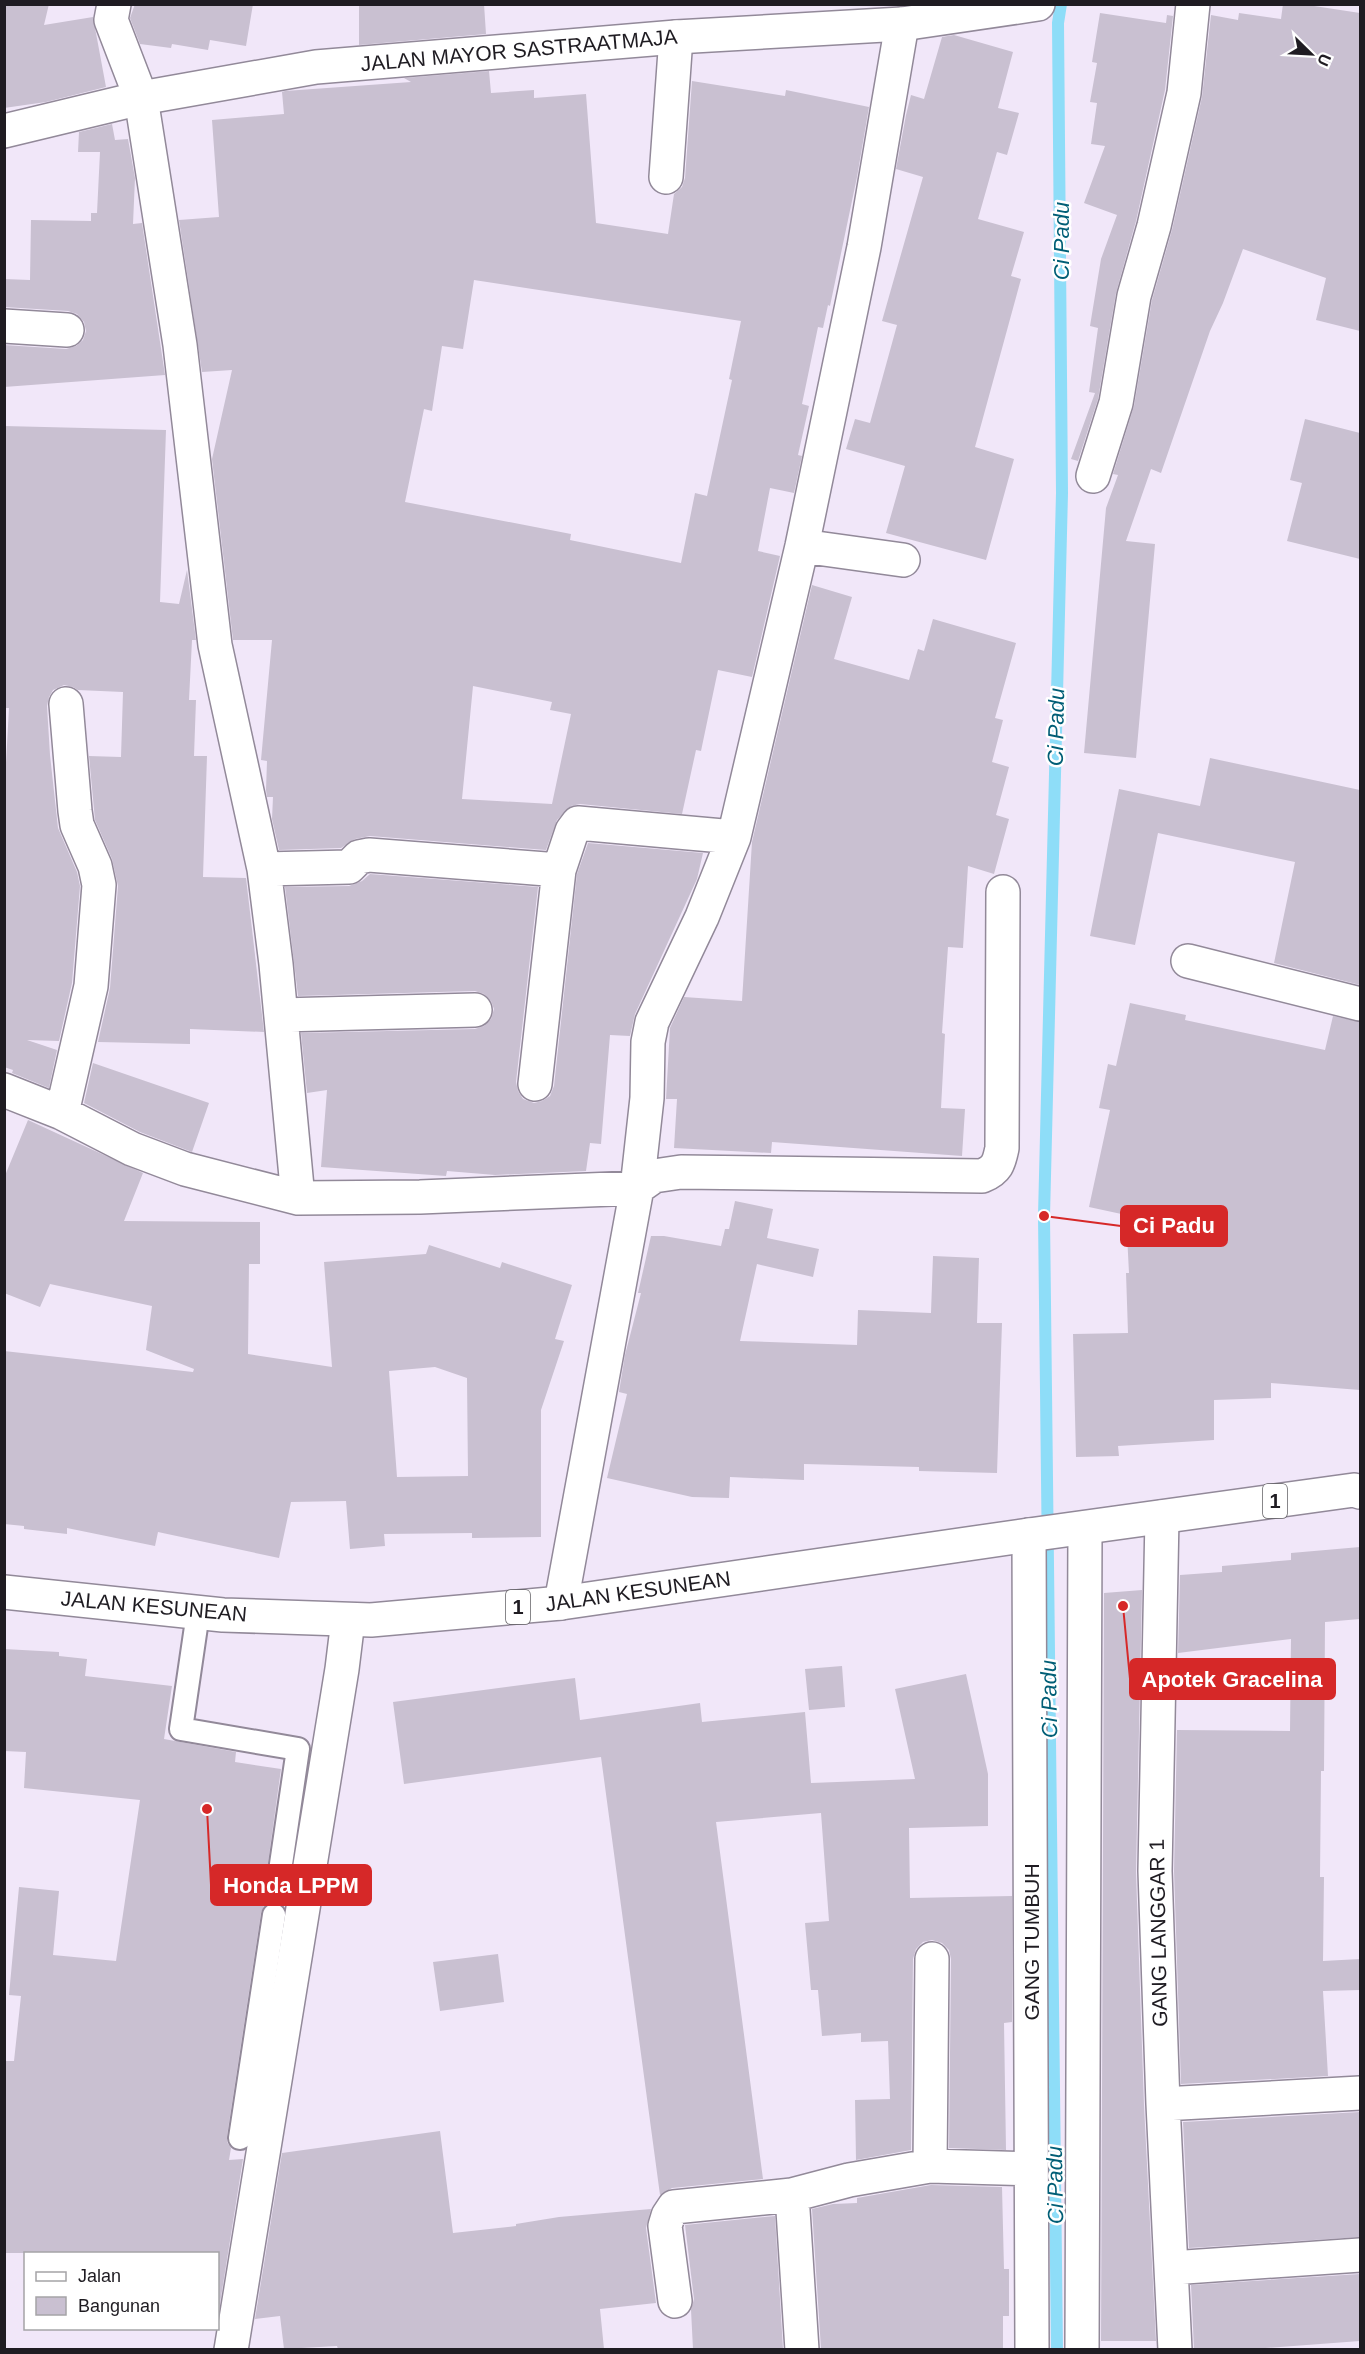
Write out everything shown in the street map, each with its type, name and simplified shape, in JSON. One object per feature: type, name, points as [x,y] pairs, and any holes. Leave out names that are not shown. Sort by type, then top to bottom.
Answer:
[{"type":"main road","points":[[1093,476],[1116,403],[1134,296],[1154,226],[1184,93],[1193,4]]},
{"type":"main road","name":"JALAN MAYOR SASTRAATMAJA","points":[[4,131],[141,98],[316,67],[676,37],[902,24],[1022,7]]},
{"type":"main road","points":[[109,10],[141,98],[180,345],[214,645],[264,868],[298,1198]]},
{"type":"main road","points":[[561,1603],[638,1188],[647,1098],[648,1042],[652,1022],[702,917],[734,837],[802,546],[864,247],[902,24]]},
{"type":"main road","points":[[666,177],[676,37]]},
{"type":"main road","points":[[4,326],[67,330]]},
{"type":"main road","points":[[802,546],[903,560]]},
{"type":"main road","points":[[62,1113],[91,986],[99,885],[95,866],[76,818],[66,704]]},
{"type":"main road","points":[[535,1084],[559,870],[572,831],[578,823],[734,837]]},
{"type":"main road","points":[[264,868],[349,867],[359,857],[369,855],[559,870]]},
{"type":"main road","points":[[4,1089],[62,1113],[132,1149],[186,1169],[298,1198],[420,1197],[638,1188],[654,1176],[681,1172],[982,1176],[993,1171],[999,1163],[1002,1148],[1003,892]]},
{"type":"main road","points":[[1188,961],[1360,1004]]},
{"type":"main road","points":[[281,1016],[475,1010]]},
{"type":"main road","name":"JALAN KESUNEAN","points":[[4,1592],[198,1612],[371,1620],[561,1603],[1029,1534],[1196,1513],[1358,1489]]},
{"type":"main road","name":"GANG LANGGAR 1","points":[[1162,1517],[1155,1871],[1175,2349]]},
{"type":"main road","points":[[1082,2349],[1085,1528]]},
{"type":"main road","name":"GANG TUMBUH","points":[[1029,1534],[1032,2349]]},
{"type":"main road","points":[[231,2349],[342,1669],[348,1620]]},
{"type":"main road","points":[[930,2166],[932,1959]]},
{"type":"main road","points":[[1163,2104],[1360,2092]]},
{"type":"main road","points":[[675,2301],[665,2226],[674,2207],[792,2195],[849,2181],[930,2166],[1031,2169]]},
{"type":"main road","points":[[792,2195],[802,2349]]},
{"type":"main road","points":[[1171,2268],[1360,2255]]},
{"type":"lane","points":[[198,1612],[181,1730],[298,1749],[281,1864]]},
{"type":"lane","points":[[240,2138],[274,1915]]},
{"type":"building","points":[[4,4],[49,4],[44,25],[93,17],[106,87],[46,102],[4,108]]},
{"type":"building","points":[[135,4],[253,4],[246,46],[210,40],[208,50],[172,44],[171,48],[140,44],[130,18]]},
{"type":"building","points":[[359,4],[484,4],[486,34],[359,45]]},
{"type":"building","points":[[1283,4],[1301,4],[1360,13],[1360,331],[1316,320],[1326,278],[1243,249],[1210,331],[1161,473],[1151,469],[1126,541],[1155,544],[1136,758],[1084,753],[1106,508],[1118,475],[1113,474],[1134,406],[1152,300],[1172,230],[1202,97],[1211,15],[1238,20],[1239,13],[1281,19]]},
{"type":"building","points":[[1100,13],[1166,23],[1167,15],[1173,16],[1165,90],[1136,221],[1116,293],[1098,399],[1078,461],[1071,459],[1095,393],[1089,392],[1098,328],[1090,326],[1101,259],[1117,215],[1084,203],[1105,146],[1091,144],[1097,103],[1090,102],[1097,63],[1092,62]]},
{"type":"building","points":[[954,35],[1013,52],[998,108],[1019,113],[1007,155],[997,152],[978,219],[1024,232],[1011,276],[1021,279],[975,447],[1014,459],[986,560],[886,533],[905,466],[846,449],[855,419],[870,423],[897,325],[882,321],[923,177],[896,169],[911,95],[924,99],[942,37]]},
{"type":"building","points":[[489,71],[491,93],[534,90],[534,98],[586,94],[596,223],[668,234],[674,194],[682,187],[685,178],[692,81],[785,96],[786,90],[869,107],[830,306],[828,305],[823,328],[818,327],[802,404],[809,406],[798,455],[802,456],[794,493],[770,488],[758,551],[780,556],[752,677],[718,670],[701,751],[696,750],[682,814],[580,804],[571,806],[557,820],[546,850],[370,836],[355,839],[341,848],[279,850],[272,819],[273,797],[267,797],[266,790],[267,761],[261,760],[272,640],[233,640],[212,459],[232,370],[202,372],[179,220],[219,217],[212,120],[284,114],[282,92],[285,91],[411,82],[404,78]],"holes":[[[474,280],[741,321],[729,379],[732,380],[707,496],[695,493],[681,563],[570,540],[571,534],[405,502],[424,409],[432,411],[442,346],[463,349]],[[473,686],[552,702],[550,710],[571,714],[552,804],[462,799]]]},
{"type":"building","points":[[112,124],[115,140],[128,139],[135,178],[133,224],[142,223],[165,375],[4,387],[4,345],[66,349],[76,346],[83,340],[86,331],[84,322],[77,314],[68,311],[4,307],[4,279],[30,280],[31,220],[91,221],[91,213],[97,213],[100,152],[78,152],[79,132]]},
{"type":"building","points":[[1305,419],[1360,433],[1360,559],[1287,541],[1302,483],[1290,480]]},
{"type":"building","points":[[4,426],[166,430],[160,602],[179,604],[187,570],[196,640],[192,640],[189,700],[196,700],[194,756],[207,756],[203,877],[246,878],[264,1032],[190,1029],[190,1044],[98,1042],[110,988],[118,886],[112,859],[95,820],[89,756],[121,757],[123,692],[78,690],[64,685],[53,690],[47,706],[58,828],[77,872],[80,886],[72,983],[59,1041],[27,1040],[57,1050],[49,1088],[12,1073],[13,1070],[4,1067],[4,799],[9,708],[4,708]]},
{"type":"building","points":[[812,585],[852,597],[834,659],[909,680],[918,649],[924,651],[933,619],[1016,643],[995,718],[1003,720],[992,762],[1009,767],[996,815],[1009,819],[994,874],[968,866],[963,948],[948,947],[942,1033],[945,1034],[941,1108],[965,1109],[962,1156],[772,1142],[771,1153],[674,1148],[677,1099],[666,1099],[670,1028],[684,997],[742,1001],[752,842]]},
{"type":"building","points":[[1210,758],[1360,790],[1360,985],[1274,963],[1295,862],[1158,833],[1135,945],[1090,936],[1119,789],[1200,806]]},
{"type":"building","points":[[588,843],[703,853],[697,879],[635,1014],[630,1036],[610,1035],[601,1144],[590,1143],[586,1171],[495,1175],[447,1171],[446,1176],[321,1167],[327,1090],[307,1093],[301,1033],[475,1029],[484,1026],[491,1019],[494,1009],[491,1001],[484,994],[475,991],[298,996],[285,887],[349,886],[362,881],[370,874],[538,887],[516,1082],[523,1099],[534,1103],[550,1096],[554,1086],[577,874]]},
{"type":"building","points":[[1130,1003],[1186,1015],[1185,1020],[1325,1050],[1333,1016],[1360,1022],[1360,1390],[1271,1383],[1271,1398],[1214,1400],[1214,1440],[1118,1446],[1119,1456],[1076,1457],[1073,1334],[1128,1333],[1126,1273],[1129,1273],[1126,1215],[1089,1207],[1110,1110],[1099,1108],[1108,1064],[1116,1066]]},
{"type":"building","points":[[93,1063],[209,1103],[192,1152],[140,1132],[84,1103]]},
{"type":"building","points":[[28,1120],[143,1173],[124,1221],[260,1222],[260,1264],[249,1264],[248,1354],[332,1367],[324,1262],[426,1254],[429,1245],[500,1268],[502,1262],[572,1285],[555,1339],[564,1341],[541,1410],[541,1537],[472,1538],[472,1533],[384,1534],[385,1546],[350,1549],[346,1501],[291,1502],[279,1558],[158,1532],[155,1546],[67,1528],[67,1534],[24,1529],[24,1526],[4,1524],[4,1351],[193,1372],[194,1369],[146,1350],[152,1306],[50,1284],[40,1307],[4,1293],[4,1178]],"holes":[[[435,1367],[467,1378],[468,1476],[397,1477],[389,1371]]]},
{"type":"building","points":[[735,1201],[773,1209],[767,1238],[819,1249],[813,1277],[757,1264],[740,1341],[857,1345],[858,1310],[931,1313],[933,1256],[979,1258],[977,1323],[1002,1323],[997,1473],[919,1471],[919,1467],[804,1464],[804,1480],[730,1477],[729,1498],[692,1497],[607,1478],[627,1394],[619,1392],[651,1236],[664,1236],[721,1246],[725,1229],[729,1229]]},
{"type":"building","points":[[1360,1547],[1360,1619],[1325,1622],[1324,1771],[1321,1771],[1320,1877],[1324,1877],[1323,1961],[1360,1959],[1360,1990],[1323,1991],[1328,2076],[1181,2084],[1174,1871],[1177,1730],[1290,1731],[1291,1639],[1178,1653],[1180,1575],[1222,1572],[1222,1566],[1291,1560],[1291,1553]]},
{"type":"building","points":[[1142,1590],[1136,1872],[1144,2105],[1156,2341],[1101,2341],[1104,1593]]},
{"type":"building","points":[[4,1649],[59,1652],[59,1656],[87,1659],[85,1676],[172,1686],[164,1739],[236,1752],[235,1762],[281,1769],[268,1863],[273,1875],[280,1877],[290,1874],[284,1907],[277,1902],[270,1902],[264,1906],[261,1913],[227,2136],[227,2142],[231,2148],[229,2160],[243,2159],[219,2310],[219,2252],[4,2253],[4,2081],[6,2061],[14,2061],[21,1996],[9,1995],[19,1887],[59,1891],[53,1955],[116,1961],[140,1800],[24,1788],[26,1752],[4,1751]]},
{"type":"building","points":[[842,1666],[845,1707],[809,1710],[805,1669]]},
{"type":"building","points":[[966,1674],[988,1774],[988,1826],[909,1828],[910,1898],[1012,1896],[1012,2022],[1004,2023],[1006,2150],[949,2148],[951,1959],[949,1950],[942,1943],[932,1940],[923,1942],[916,1949],[913,1959],[911,2150],[856,2160],[855,2100],[890,2099],[888,2041],[861,2042],[861,2033],[822,2036],[818,1990],[811,1990],[805,1923],[829,1921],[821,1813],[716,1822],[763,2179],[672,2188],[660,2195],[601,1757],[404,1784],[393,1702],[575,1678],[580,1720],[700,1703],[702,1722],[805,1712],[811,1783],[915,1779],[895,1689]]},
{"type":"building","points":[[498,1954],[504,2002],[440,2011],[433,1962]]},
{"type":"building","points":[[1360,2112],[1360,2237],[1189,2248],[1183,2122]]},
{"type":"building","points":[[440,2131],[453,2233],[516,2226],[516,2224],[559,2217],[651,2209],[646,2228],[656,2303],[600,2309],[604,2349],[338,2349],[337,2346],[284,2349],[280,2316],[255,2319],[282,2153]]},
{"type":"building","points":[[931,2185],[1002,2187],[1004,2269],[1009,2269],[1009,2316],[1003,2316],[1003,2349],[821,2349],[812,2209],[833,2204],[857,2203],[857,2198]]},
{"type":"building","points":[[775,2216],[783,2349],[693,2349],[691,2310],[694,2299],[685,2225]]},
{"type":"building","points":[[1360,2274],[1360,2341],[1252,2349],[1194,2349],[1191,2285]]},
{"type":"waterway","name":"Ci Padu","points":[[1057,2350],[1044,1216],[1062,493],[1058,23],[1061,4]]},
{"type":"place","name":"Ci Padu","points":[[1044,1216]]},
{"type":"place","name":"Apotek Gracelina","points":[[1123,1606]]},
{"type":"place","name":"Honda LPPM","points":[[207,1809]]}]
